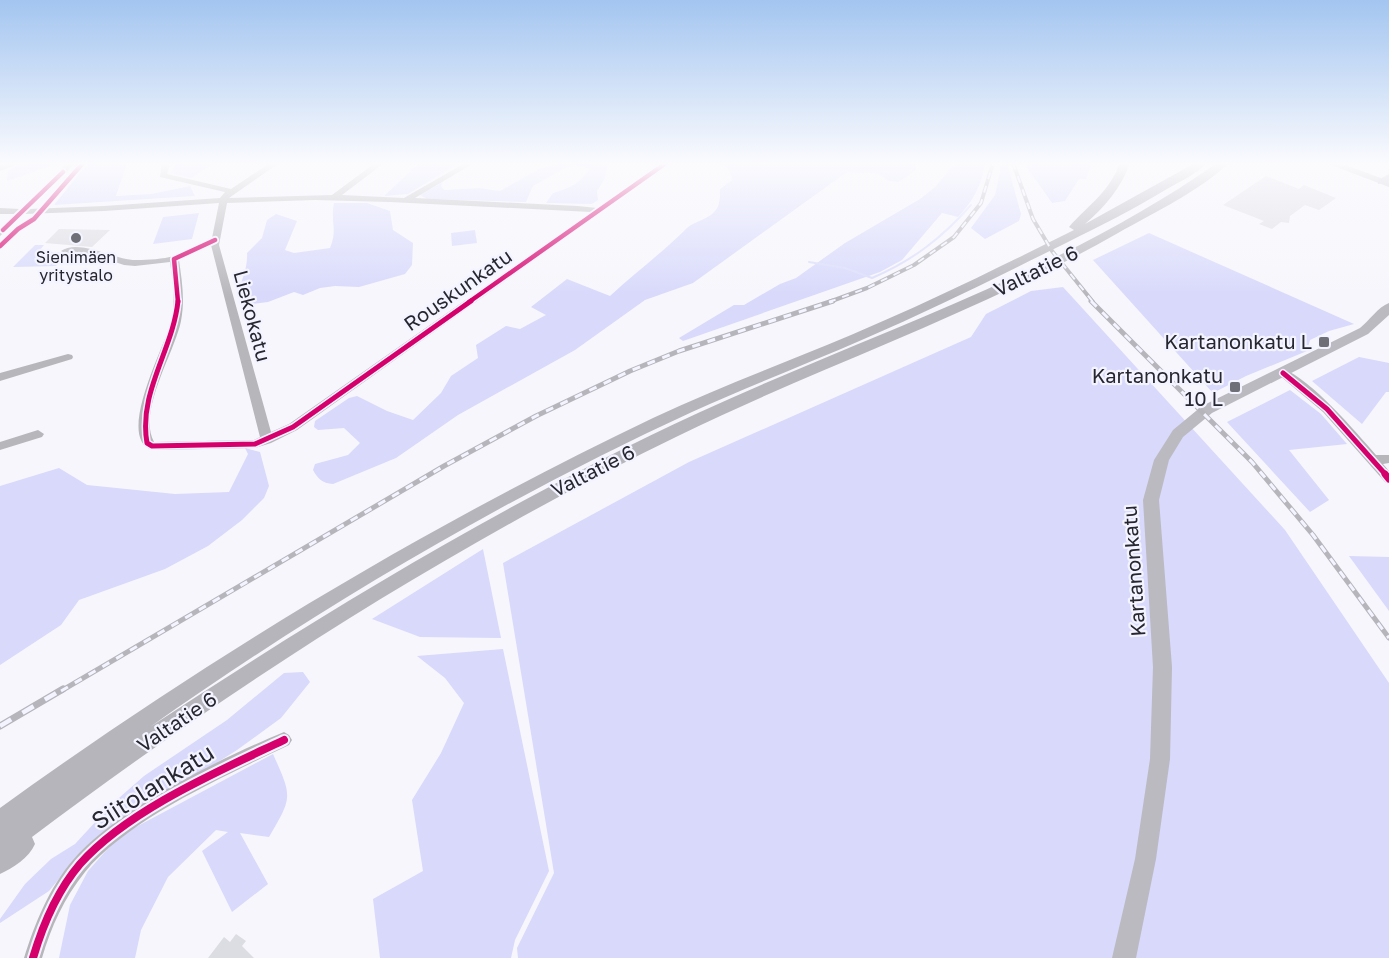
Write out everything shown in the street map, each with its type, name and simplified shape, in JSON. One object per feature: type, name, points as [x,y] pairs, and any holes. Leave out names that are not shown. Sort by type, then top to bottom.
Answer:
[{"type":"highway","points":[[1041,251],[1076,227],[1098,208]]},
{"type":"highway","name":"Valtatie 6","points":[[0,822],[200,681],[284,628],[499,503],[663,420],[883,326],[1130,208]]},
{"type":"highway","name":"Valtatie 6","points":[[0,848],[147,742],[266,662],[422,565],[508,515],[674,430],[945,314],[1033,273],[1154,208]]},
{"type":"highway","points":[[0,862],[61,813],[266,662]]},
{"type":"highway","points":[[0,808],[30,786],[100,751]]},
{"type":"main road","name":"Kartanonkatu","points":[[1124,958],[1142,876],[1161,746],[1163,692],[1161,611],[1152,532],[1151,500],[1153,482],[1165,452],[1185,426],[1235,396],[1364,331],[1376,322],[1389,307]]},
{"type":"street","points":[[0,233],[27,208]]},
{"type":"street","points":[[0,212],[78,208]]},
{"type":"street","name":"Liekokatu","points":[[224,208],[215,240],[267,440]]},
{"type":"street","points":[[571,208],[599,211]]},
{"type":"street","name":"Rouskunkatu","points":[[267,440],[323,406],[604,208]]},
{"type":"street","points":[[65,251],[95,252],[124,262],[135,263],[174,259],[215,240]]},
{"type":"street","points":[[174,259],[179,306],[176,322],[144,415],[143,427],[147,443],[158,447],[194,447],[255,444],[267,440]]},
{"type":"street","points":[[0,377],[68,357]]},
{"type":"street","points":[[1283,373],[1313,394],[1331,411],[1389,479]]},
{"type":"street","points":[[0,446],[38,434]]},
{"type":"street","points":[[1373,460],[1389,459]]},
{"type":"street","name":"Siitolankatu","points":[[33,958],[49,915],[67,883],[89,855],[152,810],[197,784],[284,740]]},
{"type":"shaded area","points":[[334,208],[381,208],[390,211],[393,230],[413,243],[412,265],[405,274],[359,287],[320,288],[303,295],[294,292],[268,302],[244,305],[238,295],[247,253],[262,238],[267,220],[276,214],[297,221],[285,250],[294,253],[330,248],[334,230]]},
{"type":"shaded area","points":[[797,208],[693,283],[645,300],[575,350],[458,415],[396,458],[333,484],[323,482],[313,470],[315,464],[348,455],[360,443],[344,428],[318,430],[314,427],[315,421],[349,398],[357,396],[387,411],[413,420],[441,393],[451,376],[478,358],[476,345],[506,326],[520,329],[546,315],[531,307],[567,279],[610,296],[687,228],[717,209]]},
{"type":"shaded area","points":[[905,208],[966,208],[958,217],[942,213],[902,260],[880,272],[683,341],[679,338],[734,305],[744,305],[780,284],[796,278],[845,243]]},
{"type":"shaded area","points":[[986,208],[1019,208],[1021,214],[1019,221],[985,239],[971,228]]},
{"type":"shaded area","points":[[199,213],[192,239],[153,244],[163,217]]},
{"type":"shaded area","points":[[475,230],[477,243],[452,246],[451,233]]},
{"type":"shaded area","points":[[1149,233],[1354,324],[1329,331],[1310,340],[1307,351],[1246,376],[1213,393],[1093,260]]},
{"type":"shaded area","points":[[35,245],[44,245],[39,251],[68,253],[56,266],[13,267]]},
{"type":"shaded area","points":[[1063,287],[1285,530],[1389,683],[1389,958],[518,958],[517,948],[554,873],[503,563],[689,462],[971,337],[986,314],[1031,291]]},
{"type":"shaded area","points":[[1359,357],[1389,363],[1389,392],[1386,392],[1362,424],[1312,381]]},
{"type":"shaded area","points":[[1290,390],[1321,414],[1347,444],[1289,450],[1329,500],[1310,512],[1227,422]]},
{"type":"shaded area","points":[[245,448],[260,452],[269,486],[264,498],[242,520],[208,546],[165,569],[79,600],[61,625],[0,665],[0,486],[59,468],[87,485],[175,494],[229,492],[248,454]]},
{"type":"shaded area","points":[[483,549],[501,638],[420,637],[372,619]]},
{"type":"shaded area","points":[[1349,556],[1389,557],[1389,611]]},
{"type":"shaded area","points":[[503,649],[549,871],[515,940],[511,958],[380,958],[373,899],[423,871],[412,800],[441,753],[464,703],[445,678],[417,656]]},
{"type":"shaded area","points":[[303,672],[310,682],[281,718],[237,750],[121,823],[81,852],[49,891],[0,923],[0,919],[25,884],[51,859],[75,844],[111,805],[144,776],[227,720],[284,673]]},
{"type":"shaded area","points":[[273,754],[284,779],[286,804],[269,837],[240,833],[268,884],[232,912],[202,851],[228,832],[216,830],[168,877],[141,930],[135,958],[59,958],[70,905],[88,871],[119,836]]},
{"type":"building","points":[[1230,208],[1301,208],[1290,216],[1289,223],[1281,222],[1272,229],[1259,224],[1264,221]]},
{"type":"building","name":"Sienimäen yritystalo","points":[[59,229],[110,230],[92,247],[45,243]]},
{"type":"building","points":[[236,934],[246,941],[242,946],[254,958],[208,958],[224,937],[230,942]]},
{"type":"waterway","points":[[809,262],[845,268],[872,278],[926,248],[968,208]]},
{"type":"railway","points":[[829,302],[867,288],[914,265],[954,237],[977,208]]},
{"type":"railway","points":[[1029,208],[1052,251],[1093,302]]},
{"type":"railway","points":[[61,691],[444,466],[536,416],[630,371],[679,351],[833,301]]},
{"type":"railway","points":[[1091,301],[1252,462],[1313,535],[1389,638]]},
{"type":"railway","points":[[0,726],[63,689]]},
{"type":"cycle path","points":[[3,230],[26,208]]},
{"type":"cycle path","points":[[0,246],[18,229],[34,219],[44,208]]},
{"type":"cycle path","points":[[215,240],[174,259],[179,294],[176,322],[153,382],[145,414],[147,443],[152,446],[255,444],[293,427],[603,208]]},
{"type":"cycle path","points":[[1283,373],[1327,409],[1389,479]]},
{"type":"cycle path","points":[[33,958],[42,930],[62,889],[90,854],[110,837],[157,805],[284,740]]},
{"type":"place","name":"Sienimäen yritystalo","points":[[76,238]]},
{"type":"place","name":"Kartanonkatu L","points":[[1324,342]]},
{"type":"place","name":"Kartanonkatu 10 L","points":[[1235,387]]}]
